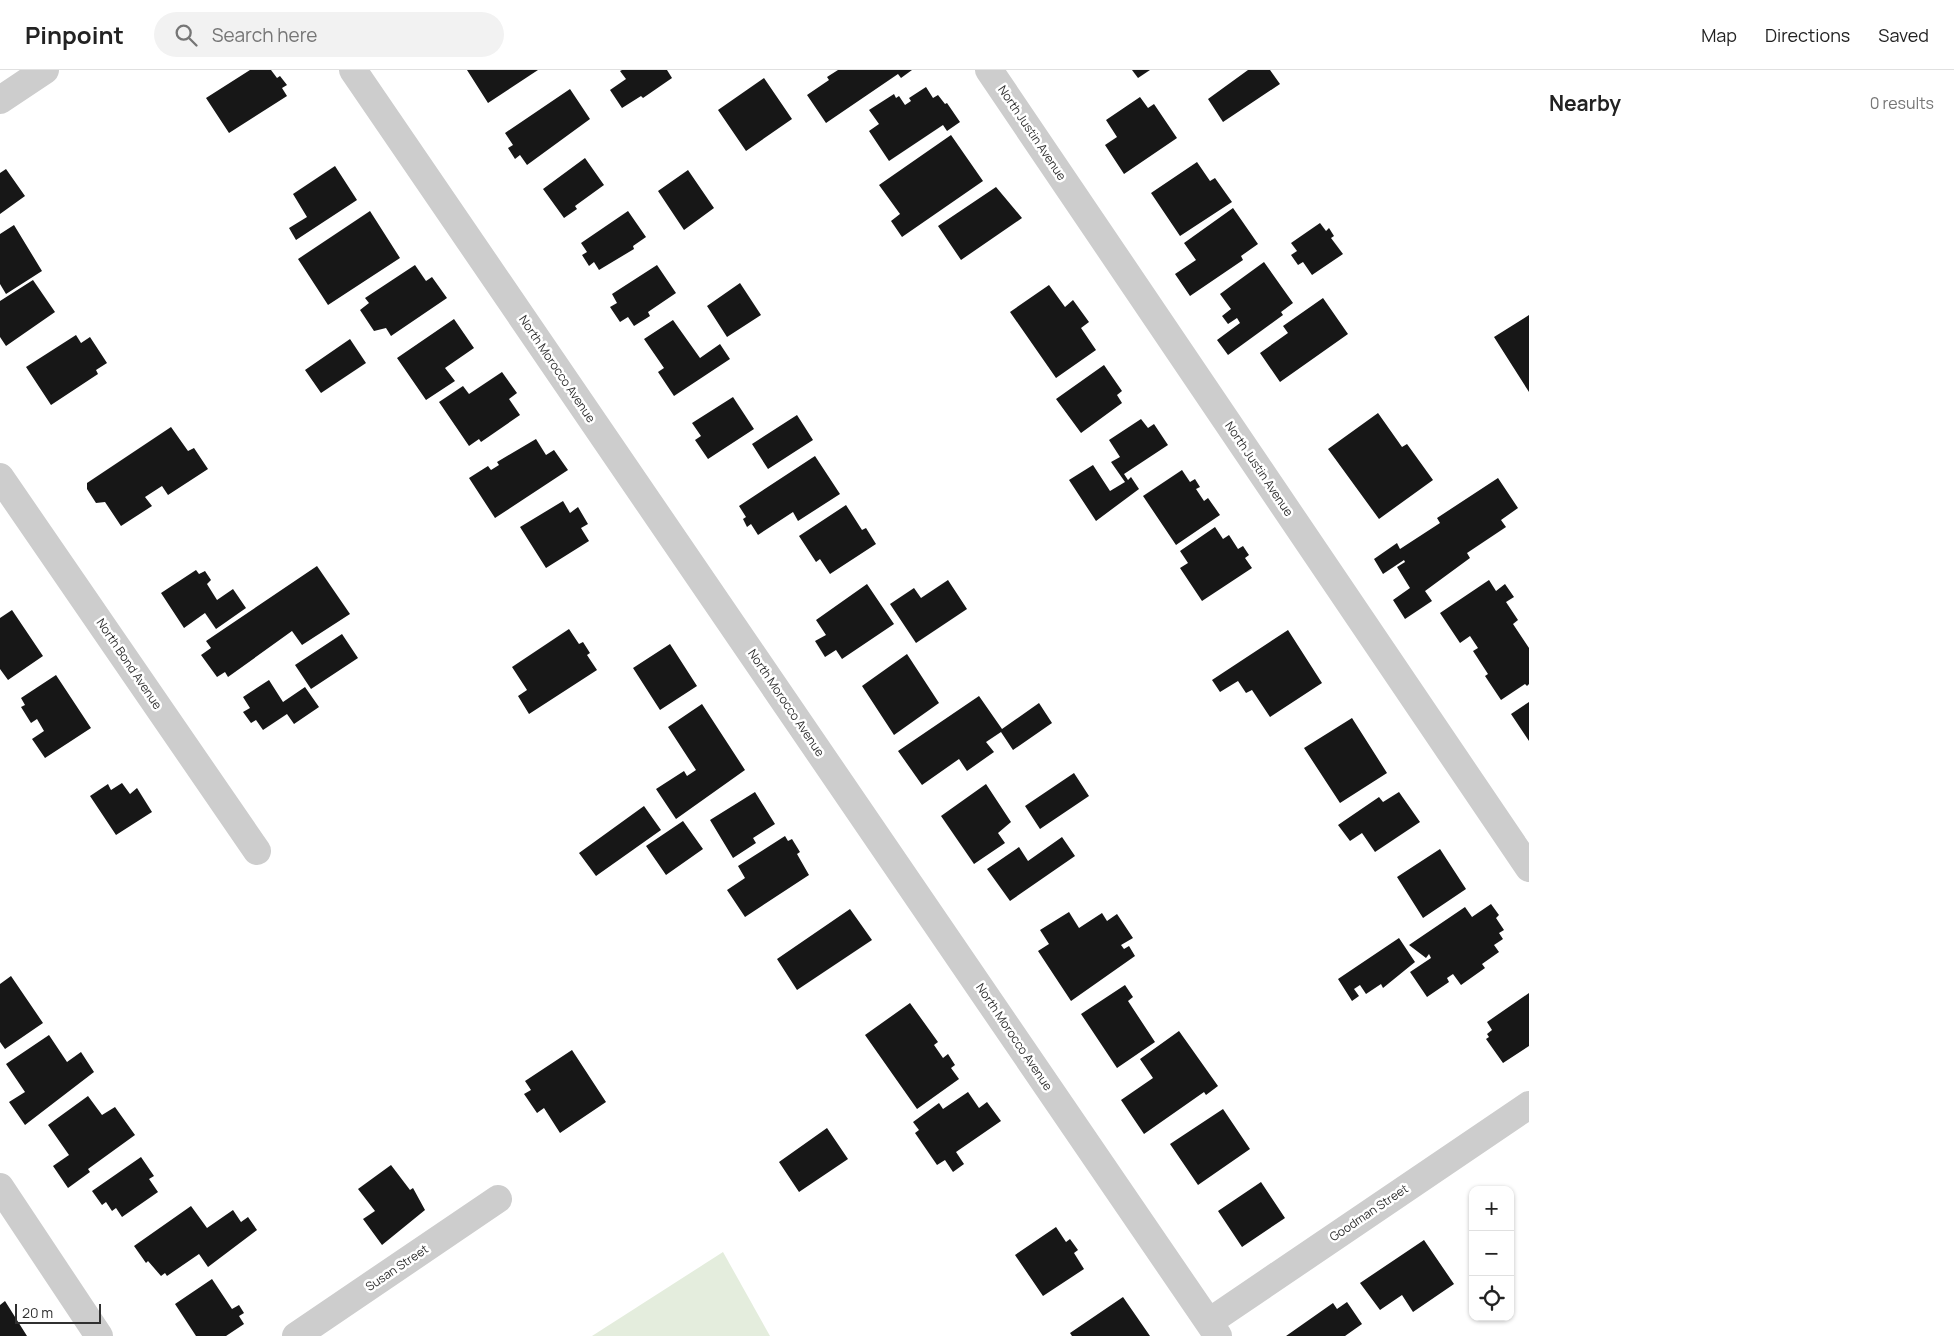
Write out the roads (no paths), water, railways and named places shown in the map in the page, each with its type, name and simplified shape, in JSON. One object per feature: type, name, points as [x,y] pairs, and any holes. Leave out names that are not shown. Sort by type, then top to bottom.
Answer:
[{"type":"street","points":[[0,100],[45,70]]},
{"type":"street","name":"North Morocco Avenue","points":[[353,70],[1214,1329]]},
{"type":"street","name":"North Justin Avenue","points":[[989,70],[1529,868]]},
{"type":"street","name":"North Bond Avenue","points":[[0,477],[257,852]]},
{"type":"street","name":"Goodman Street","points":[[1214,1329],[1529,1105]]},
{"type":"street","points":[[0,1187],[99,1336]]},
{"type":"street","name":"Susan Street","points":[[296,1336],[498,1199]]}]
